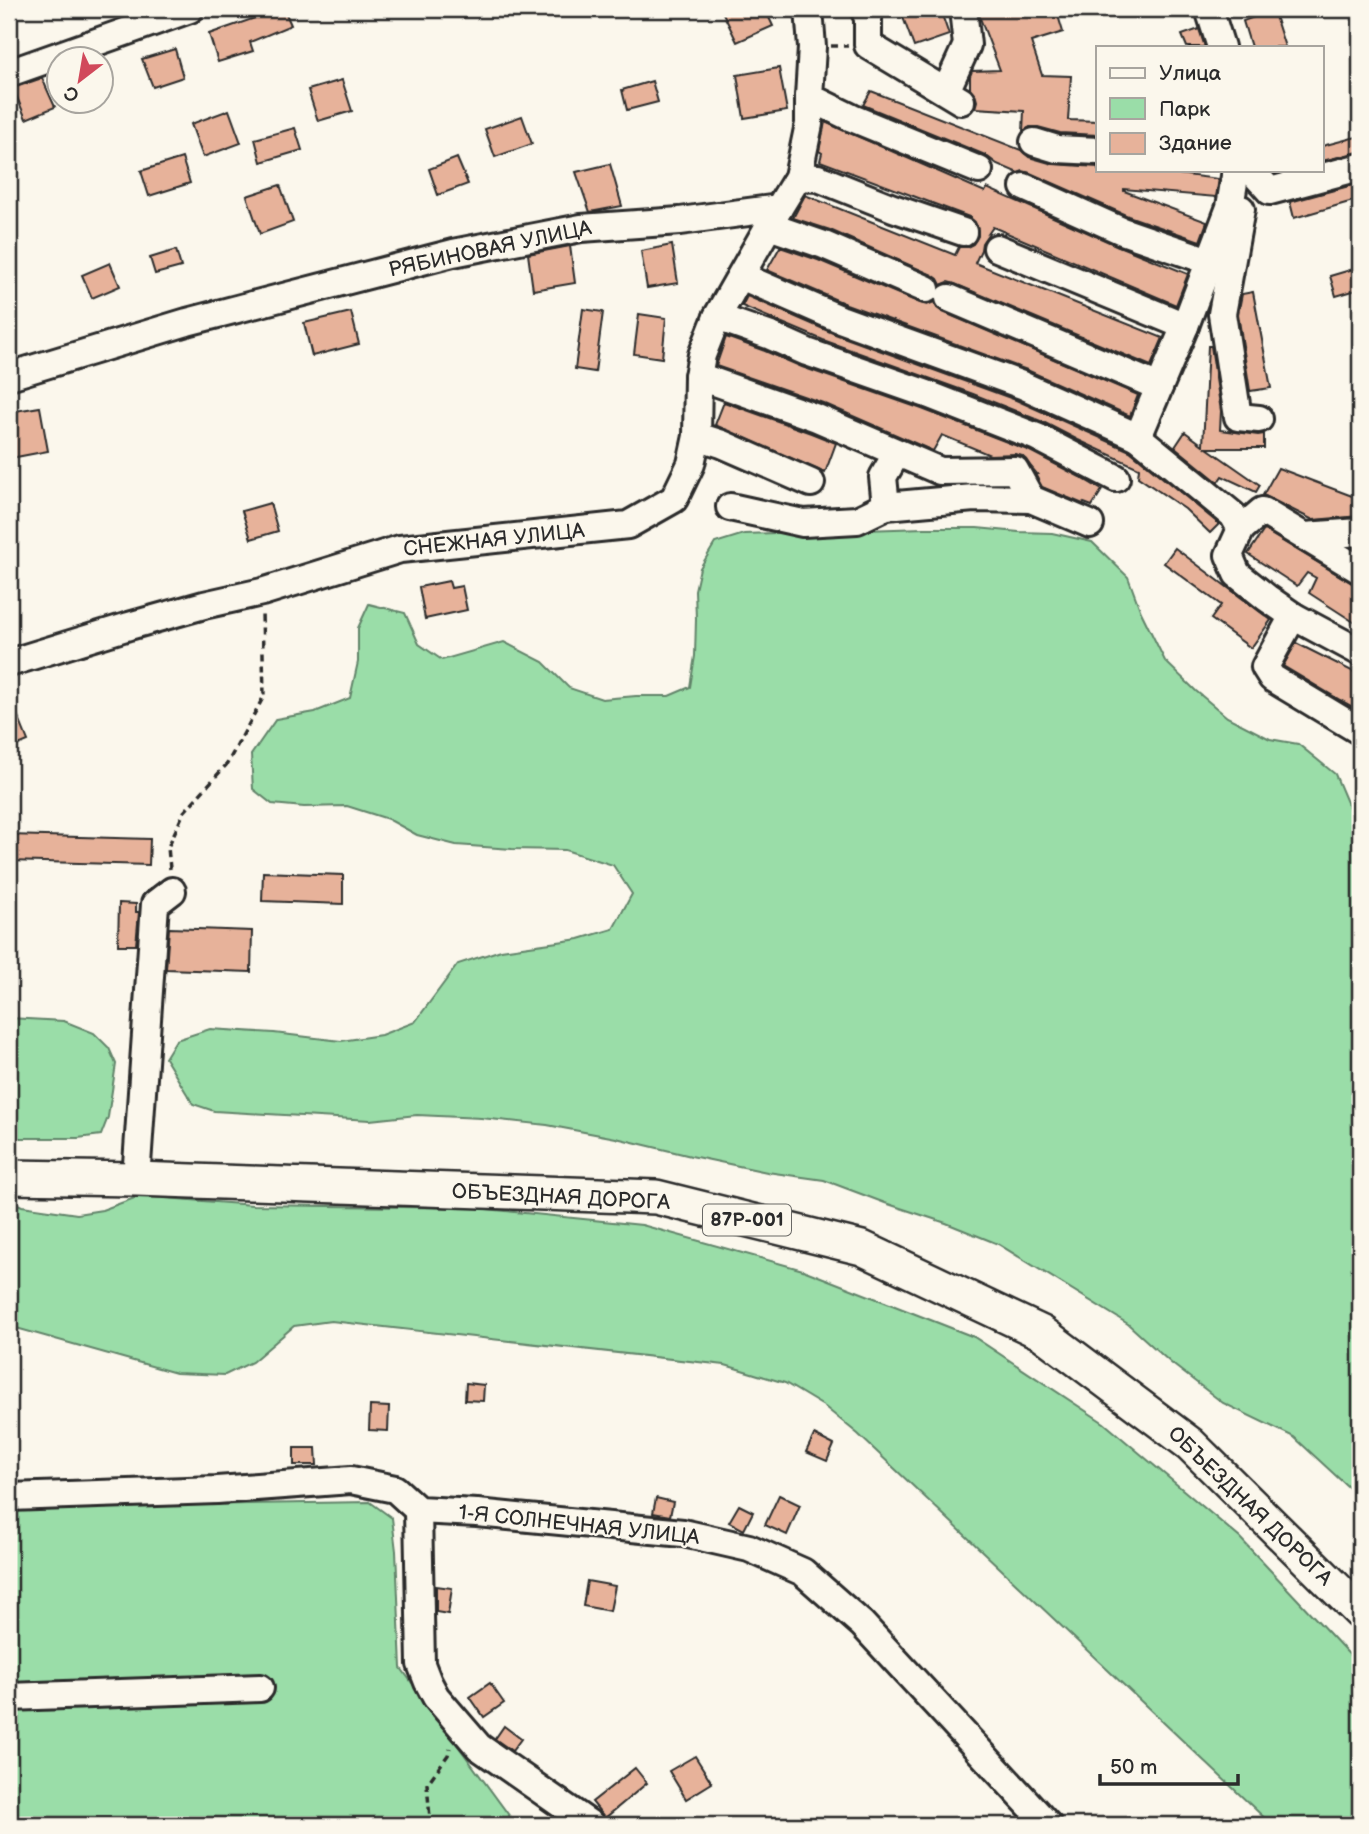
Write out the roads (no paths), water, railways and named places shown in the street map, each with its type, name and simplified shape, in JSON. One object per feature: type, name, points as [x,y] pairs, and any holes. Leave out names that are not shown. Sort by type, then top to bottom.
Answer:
[{"type":"main road","name":"ОБЪЕЗДНАЯ ДОРОГА","points":[[9,1177],[136,1179],[656,1198],[862,1248],[1042,1333],[1190,1444],[1360,1612]]},
{"type":"street","points":[[9,73],[190,9]]},
{"type":"street","points":[[809,9],[812,47],[809,124],[798,177],[774,217],[824,245],[1160,387]]},
{"type":"street","points":[[864,9],[868,18],[869,46],[953,96],[967,45],[964,9]]},
{"type":"street","points":[[1209,9],[1221,46]]},
{"type":"street","points":[[808,97],[979,170]]},
{"type":"street","points":[[1034,142],[1057,149],[1096,151]]},
{"type":"street","points":[[1253,172],[1270,191],[1360,167]]},
{"type":"street","points":[[1138,437],[1185,326],[1230,207],[1236,172]]},
{"type":"street","points":[[1242,172],[1245,183],[1223,314],[1238,417],[1259,418]]},
{"type":"street","points":[[798,177],[818,178],[963,232]]},
{"type":"street","points":[[1024,187],[1122,231],[1209,261]]},
{"type":"street","name":"СНЕЖНАЯ УЛИЦА","points":[[9,663],[129,626],[262,592],[400,549],[628,525],[674,499],[691,464],[697,436],[698,376],[702,355],[717,317],[774,217]]},
{"type":"street","name":"РЯБИНОВАЯ УЛИЦА","points":[[9,376],[187,322],[453,253],[581,228],[774,217]]},
{"type":"street","points":[[997,248],[1185,326]]},
{"type":"street","points":[[741,276],[840,319],[1022,386],[1138,437],[1233,515],[1241,529]]},
{"type":"street","points":[[717,317],[1037,437],[1116,478]]},
{"type":"street","points":[[698,376],[817,418],[940,471],[1015,470],[1031,499]]},
{"type":"street","points":[[697,436],[722,444],[811,483]]},
{"type":"street","points":[[886,506],[883,477],[897,453]]},
{"type":"street","points":[[730,506],[803,523],[857,520],[886,506],[974,498],[1031,499],[1090,524]]},
{"type":"street","points":[[1360,570],[1262,511],[1241,529],[1229,555],[1237,574],[1293,616],[1360,652]]},
{"type":"street","points":[[1304,536],[1360,532]]},
{"type":"street","points":[[1293,616],[1265,667],[1272,678],[1360,732]]},
{"type":"street","points":[[136,1179],[155,904],[172,891]]},
{"type":"street","points":[[9,1497],[217,1490],[351,1480],[395,1489],[418,1510],[421,1664],[436,1698],[479,1747],[591,1825]]},
{"type":"street","name":"1-Я СОЛНЕЧНАЯ УЛИЦА","points":[[418,1510],[477,1513],[683,1533],[749,1548],[803,1572],[862,1624],[1048,1825]]},
{"type":"street","points":[[9,1698],[260,1688]]}]
